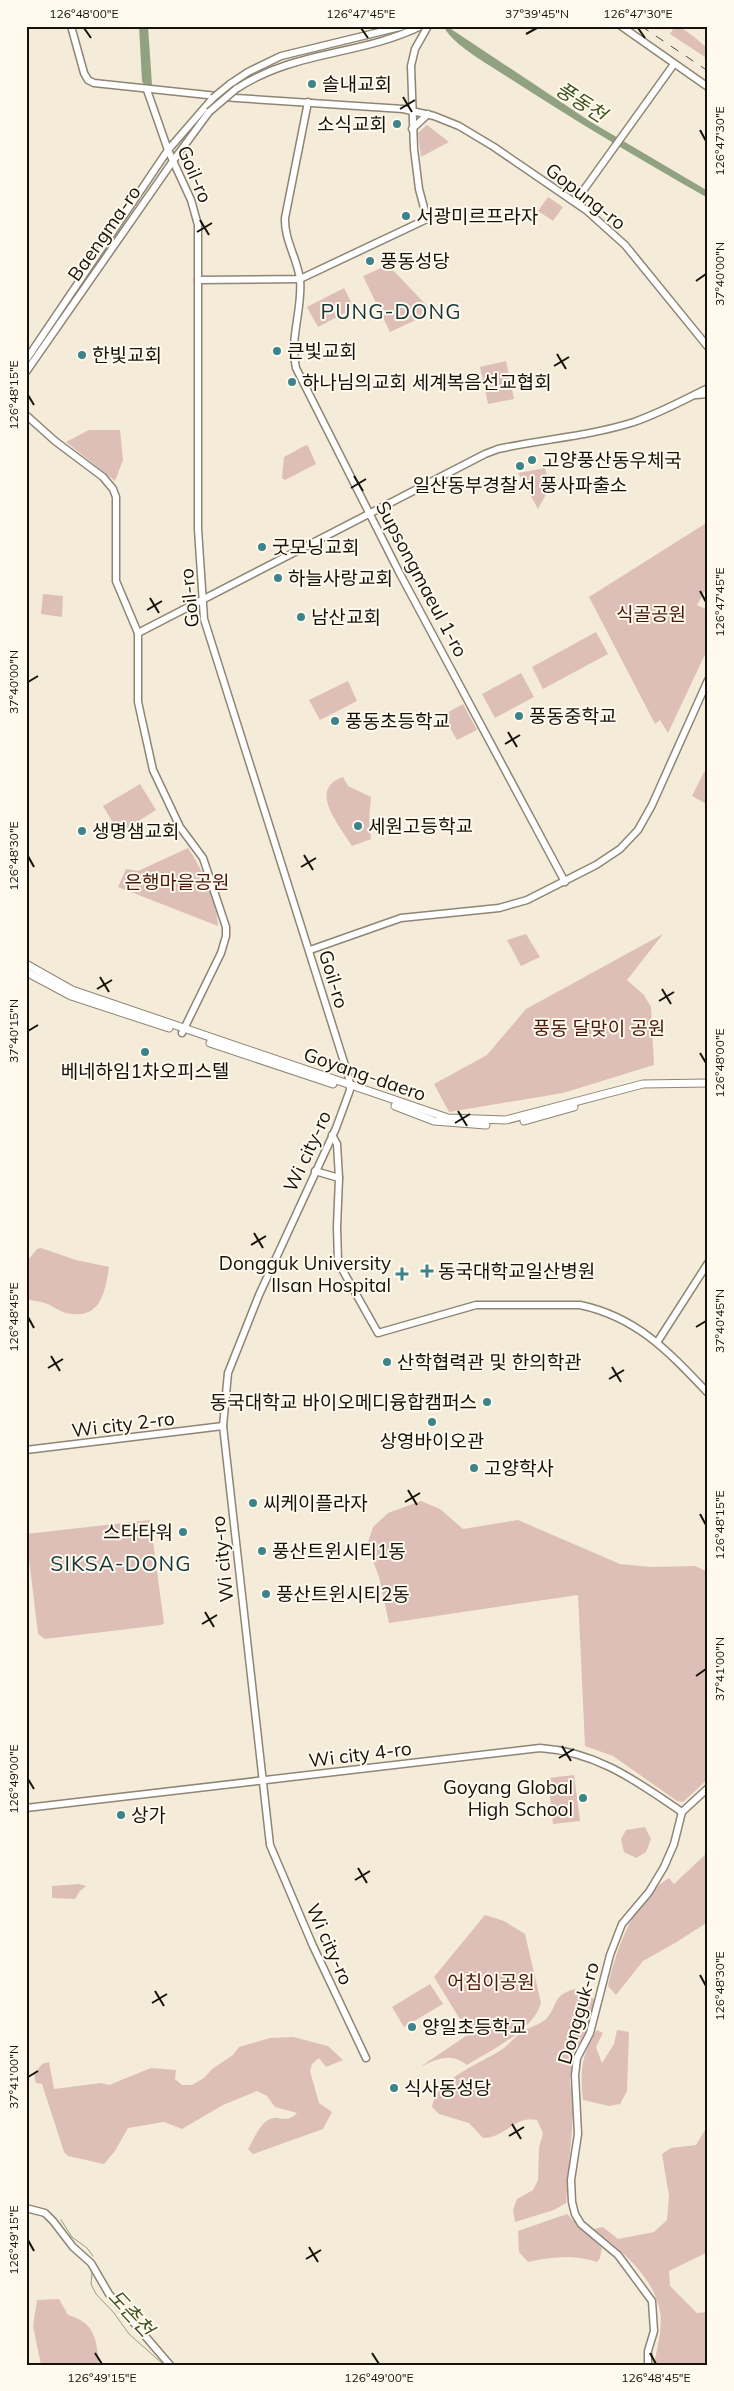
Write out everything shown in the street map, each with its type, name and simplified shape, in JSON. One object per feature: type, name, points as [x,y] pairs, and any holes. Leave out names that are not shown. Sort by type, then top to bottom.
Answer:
[{"type":"main road","name":"Goyang-daero","points":[[26,964],[64,987],[182,1031]]},
{"type":"main road","name":"Goyang-daero","points":[[26,972],[71,996],[434,1115],[487,1121],[522,1117],[604,1093],[643,1084],[708,1083]]},
{"type":"main road","name":"Goyang-daero","points":[[350,1088],[434,1121],[487,1125],[548,1116],[605,1097],[641,1089],[663,1086],[708,1088]]},
{"type":"street","points":[[71,26],[88,80],[94,83],[144,89]]},
{"type":"street","name":"Baengma-ro","points":[[26,360],[168,150],[202,108],[230,84],[260,66],[282,56],[404,26]]},
{"type":"street","name":"Baengma-ro","points":[[26,372],[209,112],[236,89],[265,72],[288,63],[393,39],[421,26]]},
{"type":"street","points":[[198,280],[300,279],[427,219],[418,189],[412,129],[411,66],[415,48],[428,26]]},
{"type":"street","points":[[621,26],[708,87]]},
{"type":"street","points":[[575,202],[674,64]]},
{"type":"street","name":"Gopung-ro","points":[[144,89],[412,111],[428,114],[459,126],[494,147],[575,202],[625,245],[708,347]]},
{"type":"street","name":"Goil-ro","points":[[144,89],[195,212],[198,225],[198,528],[201,600],[211,647],[310,950],[350,1078],[350,1088]]},
{"type":"street","name":"Supsongmaeul 1-ro","points":[[308,102],[285,218],[286,232],[300,279],[293,341],[293,355],[296,368],[370,513],[565,882]]},
{"type":"street","points":[[412,129],[428,114]]},
{"type":"street","points":[[138,633],[498,449],[599,431],[634,422],[708,388]]},
{"type":"street","points":[[694,395],[708,394]]},
{"type":"street","points":[[26,415],[55,441],[103,477],[113,489],[116,497],[116,581],[138,633],[138,702],[153,770],[180,827],[203,858],[226,927],[224,945],[182,1031]]},
{"type":"street","points":[[310,950],[401,918],[499,908],[527,900],[596,865],[620,849],[638,830],[652,805],[708,680]]},
{"type":"street","name":"Wi city-ro","points":[[350,1088],[332,1135],[251,1312],[228,1373],[223,1426],[270,1845],[313,1946],[366,2058]]},
{"type":"street","points":[[332,1135],[337,1144],[339,1178],[338,1262],[378,1332],[476,1305],[580,1304],[626,1321],[658,1341],[708,1393]]},
{"type":"street","points":[[315,1171],[339,1178]]},
{"type":"street","points":[[658,1341],[708,1263]]},
{"type":"street","name":"Wi city 2-ro","points":[[26,1450],[223,1426]]},
{"type":"street","name":"Wi city 4-ro","points":[[26,1808],[540,1748],[556,1749],[583,1756],[616,1769],[648,1787],[682,1812]]},
{"type":"street","points":[[682,1812],[708,1788]]},
{"type":"street","name":"Dongguk-ro","points":[[648,2365],[648,2351],[654,2331],[652,2301],[618,2255],[581,2224],[575,2214],[572,2202],[571,2180],[578,2134],[575,2075],[577,2058],[590,2033],[616,1938],[622,1924],[648,1892],[664,1867],[674,1844],[682,1812]]},
{"type":"street","points":[[26,2208],[48,2215],[73,2248],[91,2263],[109,2294],[170,2365]]},
{"type":"green space","points":[[675,26],[688,32],[708,48],[708,59],[670,34]]},
{"type":"green space","points":[[427,125],[449,142],[421,157],[418,133]]},
{"type":"green space","points":[[548,197],[563,207],[553,221],[538,211]]},
{"type":"green space","points":[[388,265],[433,312],[390,332],[363,276]]},
{"type":"green space","points":[[344,288],[354,308],[318,327],[307,307]]},
{"type":"green space","points":[[506,361],[514,399],[488,404],[480,367]]},
{"type":"green space","points":[[89,430],[120,430],[123,460],[115,481],[66,442]]},
{"type":"green space","points":[[306,445],[316,464],[285,480],[282,478],[284,457]]},
{"type":"green space","points":[[545,468],[550,487],[538,509],[518,473]]},
{"type":"green space","name":"식골공원","points":[[708,522],[708,586],[697,605],[708,610],[708,648],[668,733],[660,720],[655,724],[589,597]]},
{"type":"green space","points":[[43,594],[63,596],[62,617],[41,614]]},
{"type":"green space","points":[[596,632],[608,654],[543,689],[532,667]]},
{"type":"green space","points":[[521,673],[534,697],[495,718],[482,694]]},
{"type":"green space","points":[[348,681],[357,701],[320,720],[309,700]]},
{"type":"green space","points":[[463,704],[477,730],[457,740],[443,715]]},
{"type":"green space","points":[[704,772],[708,773],[708,805],[692,796]]},
{"type":"green space","points":[[343,777],[348,786],[371,797],[369,821],[371,839],[352,846],[334,819],[327,799],[328,790],[333,783]]},
{"type":"green space","points":[[140,784],[156,810],[119,833],[103,806]]},
{"type":"green space","name":"은행마을공원","points":[[188,848],[212,895],[218,926],[118,887],[126,869],[138,871]]},
{"type":"green space","points":[[526,934],[540,957],[521,966],[507,940]]},
{"type":"green space","name":"풍동 달맞이 공원","points":[[663,934],[627,980],[644,995],[651,1007],[654,1065],[563,1093],[449,1112],[434,1084],[487,1055],[526,1009]]},
{"type":"green space","points":[[41,1248],[76,1260],[109,1267],[103,1295],[94,1309],[87,1313],[66,1313],[45,1303],[26,1299],[26,1259],[28,1260],[37,1249]]},
{"type":"green space","points":[[421,1501],[440,1509],[463,1529],[518,1520],[620,1564],[651,1567],[695,1566],[708,1572],[708,1779],[683,1802],[677,1801],[613,1756],[585,1746],[578,1595],[389,1623],[379,1577],[367,1545],[373,1527],[388,1513]]},
{"type":"green space","points":[[150,1520],[164,1623],[161,1625],[45,1639],[38,1634],[26,1534]]},
{"type":"green space","points":[[574,1775],[580,1821],[553,1824],[548,1778]]},
{"type":"green space","points":[[645,1827],[651,1839],[646,1852],[636,1858],[624,1852],[621,1839],[626,1830]]},
{"type":"green space","points":[[708,1852],[708,1922],[643,1961],[616,1995],[608,1986],[611,1972],[628,1926],[636,1912],[657,1887],[669,1878],[674,1884]]},
{"type":"green space","points":[[79,1884],[86,1886],[75,1899],[52,1898],[52,1886]]},
{"type":"green space","name":"어침이공원","points":[[485,1915],[504,1921],[525,1934],[541,2003],[537,2013],[521,2031],[467,2065],[455,2059],[444,2058],[420,2067],[469,2034],[434,1977]]},
{"type":"green space","points":[[430,1984],[443,2004],[404,2027],[392,2007]]},
{"type":"green space","points":[[575,1989],[596,2000],[589,2027],[573,2053],[570,2083],[574,2104],[566,2203],[554,2210],[515,2222],[513,2210],[517,2199],[533,2190],[538,2180],[539,2148],[543,2133],[537,2120],[529,2119],[516,2123],[498,2134],[483,2138],[469,2123],[439,2114],[432,2107],[435,2097],[451,2080],[504,2048],[524,2030],[545,2020],[562,1994]]},
{"type":"green space","points":[[597,2030],[603,2033],[596,2047],[602,2063],[614,2044],[617,2030],[629,2032],[627,2091],[620,2104],[609,2106],[583,2100],[583,2064],[588,2047]]},
{"type":"green space","points":[[293,2037],[328,2046],[343,2060],[326,2067],[319,2058],[312,2064],[310,2071],[319,2103],[332,2112],[323,2129],[253,2154],[248,2149],[265,2122],[272,2118],[286,2119],[293,2117],[297,2113],[275,2107],[267,2096],[257,2091],[223,2105],[182,2129],[164,2122],[128,2128],[115,2151],[104,2164],[68,2156],[64,2152],[42,2084],[36,2083],[34,2074],[42,2064],[49,2062],[54,2089],[101,2083],[109,2085],[151,2068],[176,2070],[175,2079],[182,2085],[192,2085],[233,2055],[239,2047],[270,2038]]},
{"type":"green space","points":[[708,2125],[708,2252],[669,2271],[670,2286],[697,2313],[708,2312],[708,2365],[654,2365],[661,2321],[655,2295],[642,2273],[633,2263],[594,2229],[603,2227],[618,2239],[654,2232],[667,2220],[669,2196],[662,2154],[671,2148],[696,2145]]},
{"type":"green space","points":[[567,2214],[602,2248],[597,2262],[588,2259],[562,2257],[528,2262],[519,2252],[518,2231]]},
{"type":"green space","points":[[59,2299],[68,2315],[84,2322],[93,2334],[99,2365],[41,2365],[33,2326],[37,2300]]},
{"type":"shaded area","points":[[139,26],[148,26],[152,85],[144,85],[142,81]]},
{"type":"shaded area","points":[[444,27],[451,29],[591,122],[708,191],[708,198],[556,108],[481,60],[455,41]]},
{"type":"waterway","name":"도촌천","points":[[61,2220],[72,2237],[87,2248],[93,2256]]},
{"type":"waterway","name":"도촌천","points":[[92,2273],[91,2284],[96,2294],[114,2313],[129,2334],[164,2365]]},
{"type":"railway","points":[[641,26],[708,71]]},
{"type":"place","name":"솔내교회","points":[[312,84]]},
{"type":"place","name":"소식교회","points":[[397,124]]},
{"type":"place","name":"서광미르프라자","points":[[406,216]]},
{"type":"place","name":"풍동성당","points":[[370,261]]},
{"type":"place","name":"큰빛교회","points":[[277,351]]},
{"type":"place","name":"한빛교회","points":[[82,355]]},
{"type":"place","name":"하나님의교회 세계복음선교협회","points":[[292,382]]},
{"type":"place","name":"고양풍산동우체국","points":[[532,460]]},
{"type":"place","name":"일산동부경찰서 풍사파출소","points":[[520,466]]},
{"type":"place","name":"굿모닝교회","points":[[262,547]]},
{"type":"place","name":"하늘사랑교회","points":[[278,578]]},
{"type":"place","name":"남산교회","points":[[301,617]]},
{"type":"place","name":"풍동중학교","points":[[519,716]]},
{"type":"place","name":"풍동초등학교","points":[[335,721]]},
{"type":"place","name":"세원고등학교","points":[[358,826]]},
{"type":"place","name":"생명샘교회","points":[[82,831]]},
{"type":"place","name":"베네하임1차오피스텔","points":[[145,1052]]},
{"type":"place","name":"동국대학교일산병원","points":[[427,1271]]},
{"type":"place","name":"Dongguk University Ilsan Hospital","points":[[402,1274]]},
{"type":"place","name":"산학협력관 및 한의학관","points":[[387,1362]]},
{"type":"place","name":"동국대학교 바이오메디융합캠퍼스","points":[[487,1402]]},
{"type":"place","name":"상영바이오관","points":[[432,1422]]},
{"type":"place","name":"고양학사","points":[[474,1468]]},
{"type":"place","name":"씨케이플라자","points":[[253,1503]]},
{"type":"place","name":"스타타워","points":[[183,1532]]},
{"type":"place","name":"풍산트윈시티1동","points":[[262,1551]]},
{"type":"place","name":"풍산트윈시티2동","points":[[266,1594]]},
{"type":"place","name":"Goyang Global High School","points":[[583,1798]]},
{"type":"place","name":"상가","points":[[121,1815]]},
{"type":"place","name":"양일초등학교","points":[[412,2027]]},
{"type":"place","name":"식사동성당","points":[[394,2088]]},
{"type":"district","name":"PUNG-DONG","points":[[391,312]]},
{"type":"district","name":"SIKSA-DONG","points":[[121,1564]]},
{"type":"water label","name":"풍동천","points":[[581,102]]}]
